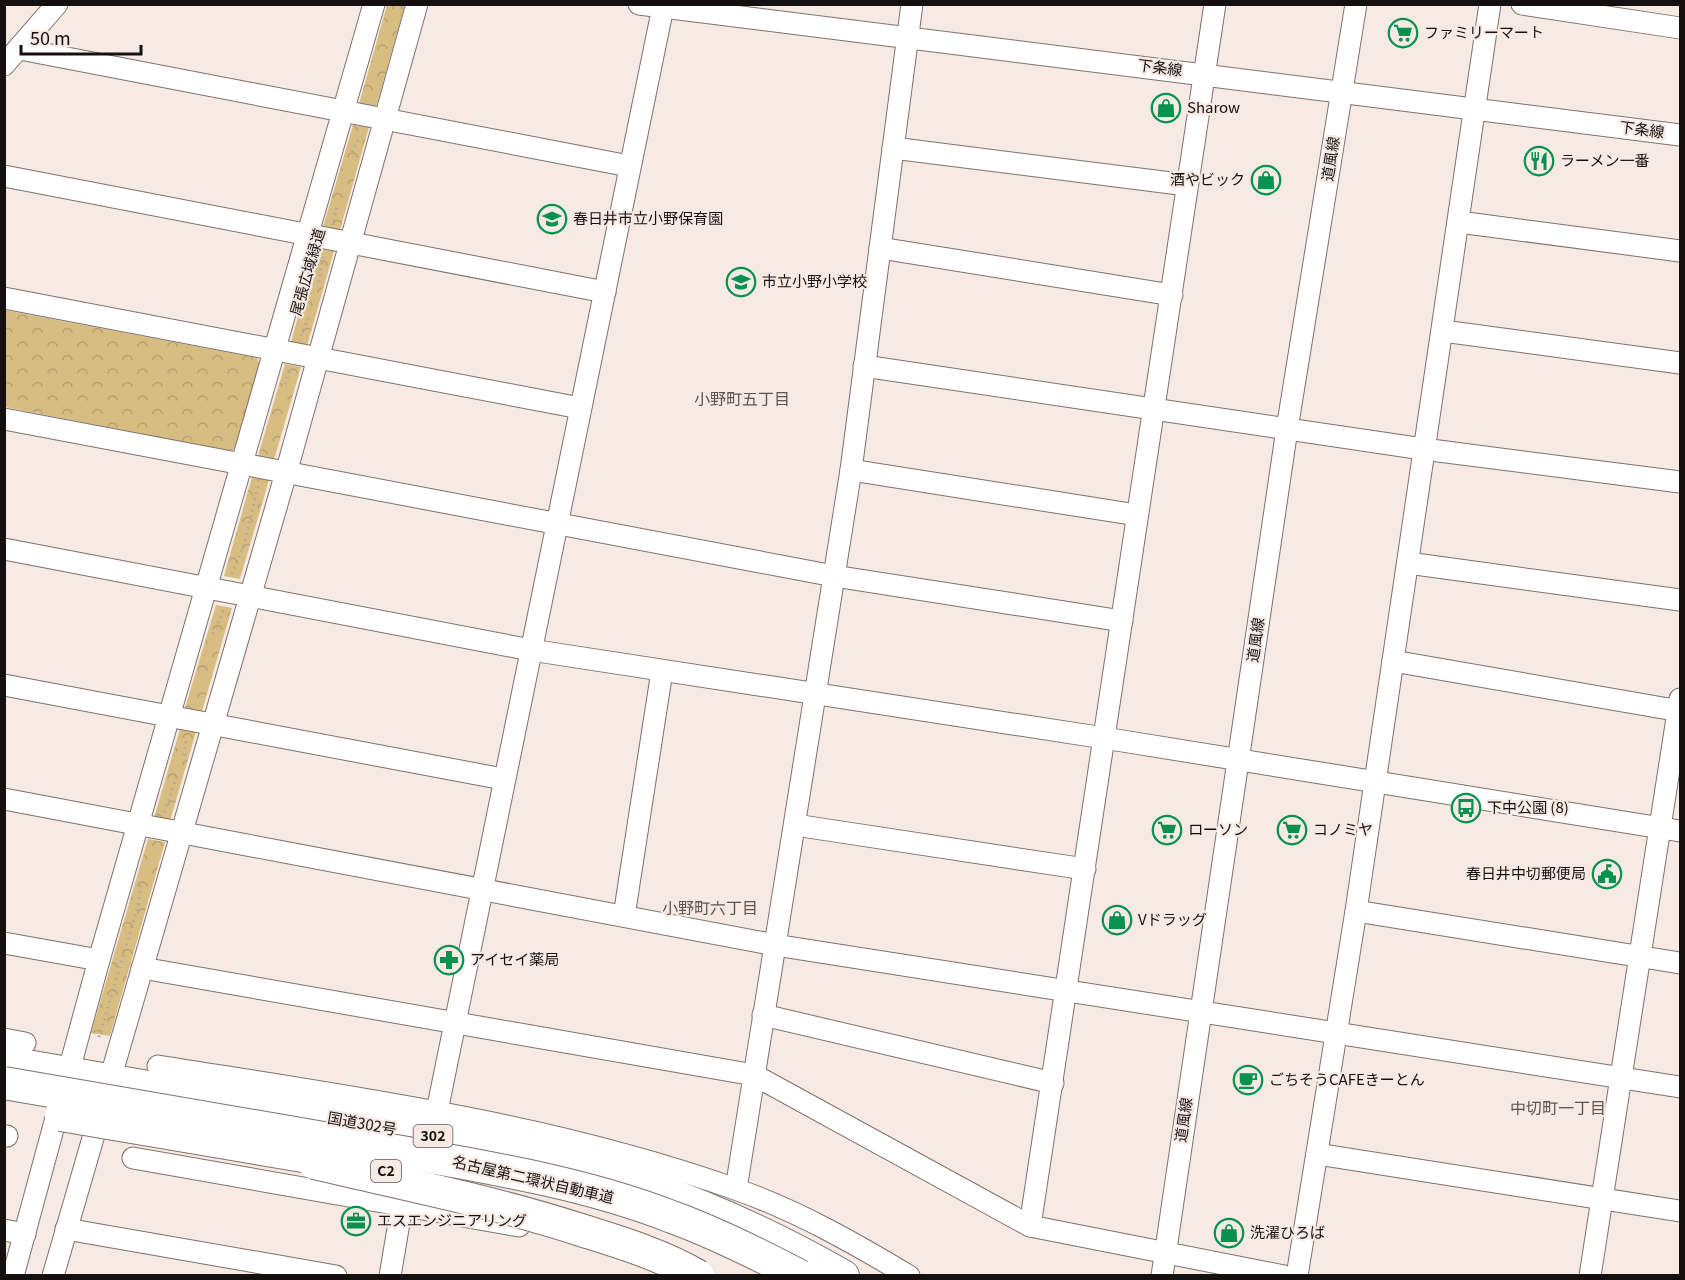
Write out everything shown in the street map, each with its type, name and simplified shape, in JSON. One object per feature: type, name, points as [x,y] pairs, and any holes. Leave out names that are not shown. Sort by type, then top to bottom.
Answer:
[{"type":"highway","name":"国道302号","points":[[11,1048],[68,1073],[514,1151],[638,1183],[753,1229],[843,1275]]},
{"type":"highway","name":"名古屋第二環状自動車道","points":[[4,1083],[288,1131],[496,1170],[593,1191],[671,1216],[741,1245],[800,1275]]},
{"type":"highway","name":"名古屋第二環状自動車道","points":[[4,1105],[492,1189],[588,1211],[665,1236],[756,1275]]},
{"type":"highway","points":[[237,1145],[489,1203],[546,1219],[621,1242],[698,1275]]},
{"type":"street","points":[[4,65],[57,4]]},
{"type":"street","points":[[13,1275],[15,1232],[68,1073],[204,589],[251,467],[318,238],[343,111],[374,4]]},
{"type":"street","points":[[53,1275],[318,359],[349,244],[375,117],[417,4]]},
{"type":"street","name":"下条線","points":[[639,4],[1342,90],[1680,135]]},
{"type":"street","points":[[736,1189],[817,695],[851,470],[912,4]]},
{"type":"street","points":[[1030,1227],[1215,4]]},
{"type":"street","name":"道風線","points":[[1162,1275],[1199,1011],[1287,429],[1356,4]]},
{"type":"street","points":[[142,968],[754,1075],[1030,1227],[1299,1275],[1356,910],[1490,4]]},
{"type":"street","points":[[1522,4],[1609,12],[1680,28]]},
{"type":"street","points":[[437,1111],[605,292],[628,166],[663,7]]},
{"type":"street","points":[[20,49],[628,166]]},
{"type":"street","points":[[893,148],[1187,185]]},
{"type":"street","points":[[4,176],[605,292]]},
{"type":"street","points":[[1459,222],[1680,251]]},
{"type":"street","points":[[880,248],[1172,295]]},
{"type":"street","points":[[4,298],[580,408]]},
{"type":"street","points":[[1443,331],[1680,363]]},
{"type":"street","points":[[864,366],[1423,449],[1680,482]]},
{"type":"street","points":[[4,419],[834,576],[1122,621]]},
{"type":"street","points":[[851,470],[1137,515]]},
{"type":"street","points":[[4,549],[531,650],[1104,738],[1670,830]]},
{"type":"street","points":[[1408,563],[1680,600]]},
{"type":"street","points":[[1393,661],[1680,707],[1670,830],[1640,957],[1590,1275]]},
{"type":"street","points":[[624,916],[662,671]]},
{"type":"street","points":[[4,685],[504,779]]},
{"type":"street","points":[[4,799],[775,945],[1680,1088]]},
{"type":"street","points":[[795,825],[1085,869]]},
{"type":"street","points":[[1356,910],[1680,963]]},
{"type":"street","points":[[4,943],[99,960]]},
{"type":"street","points":[[764,1015],[1053,1083]]},
{"type":"street","points":[[158,1066],[437,1111],[590,1145],[736,1189],[842,1236],[909,1275]]},
{"type":"street","points":[[279,1110],[323,1191]]},
{"type":"street","points":[[1317,1154],[1680,1210]]},
{"type":"street","points":[[133,1158],[515,1225],[591,1243],[645,1260],[679,1275]]},
{"type":"street","points":[[390,1275],[402,1205]]},
{"type":"street","points":[[66,1229],[336,1275]]},
{"type":"path","points":[[348,160],[361,132],[375,117]]},
{"type":"path","name":"尾張広域緑道","points":[[319,283],[318,238],[338,202]]},
{"type":"path","name":"尾張広域緑道","points":[[285,386],[285,352],[311,310]]},
{"type":"path","points":[[230,579],[244,545],[251,467]]},
{"type":"path","points":[[116,901],[159,910]]},
{"type":"green space","points":[[387,5],[405,5],[376,107],[359,104]]},
{"type":"green space","points":[[353,125],[369,127],[340,230],[323,227]]},
{"type":"green space","points":[[317,249],[334,251],[307,346],[291,342]]},
{"type":"green space","points":[[4,310],[257,358],[260,365],[237,447],[230,451],[5,407]]},
{"type":"green space","points":[[285,364],[301,367],[274,460],[258,456]]},
{"type":"green space","points":[[252,477],[269,480],[240,579],[224,576]]},
{"type":"green space","points":[[216,605],[232,608],[202,711],[185,708]]},
{"type":"green space","points":[[180,729],[196,732],[170,821],[154,818]]},
{"type":"green space","points":[[148,839],[165,842],[110,1036],[91,1033]]},
{"type":"place","name":"ファミリーマート","points":[[1403,33]]},
{"type":"place","name":"Sharow","points":[[1166,108]]},
{"type":"place","name":"ラーメン一番","points":[[1539,161]]},
{"type":"place","name":"酒やビック","points":[[1266,180]]},
{"type":"place","name":"春日井市立小野保育園","points":[[552,219]]},
{"type":"place","name":"市立小野小学校","points":[[741,282]]},
{"type":"place","name":"下中公園 (8)","points":[[1466,808]]},
{"type":"place","name":"ローソン","points":[[1167,830]]},
{"type":"place","name":"コノミヤ","points":[[1292,830]]},
{"type":"place","name":"春日井中切郵便局","points":[[1607,874]]},
{"type":"place","name":"Vドラッグ","points":[[1117,920]]},
{"type":"place","name":"アイセイ薬局","points":[[449,960]]},
{"type":"place","name":"ごちそうCAFEきーとん","points":[[1248,1080]]},
{"type":"place","name":"エスエンジニアリング","points":[[356,1221]]},
{"type":"place","name":"洗濯ひろば","points":[[1229,1233]]},
{"type":"district","name":"小野町五丁目","points":[[742,399]]},
{"type":"district","name":"小野町六丁目","points":[[710,908]]},
{"type":"district","name":"中切町一丁目","points":[[1558,1108]]}]
